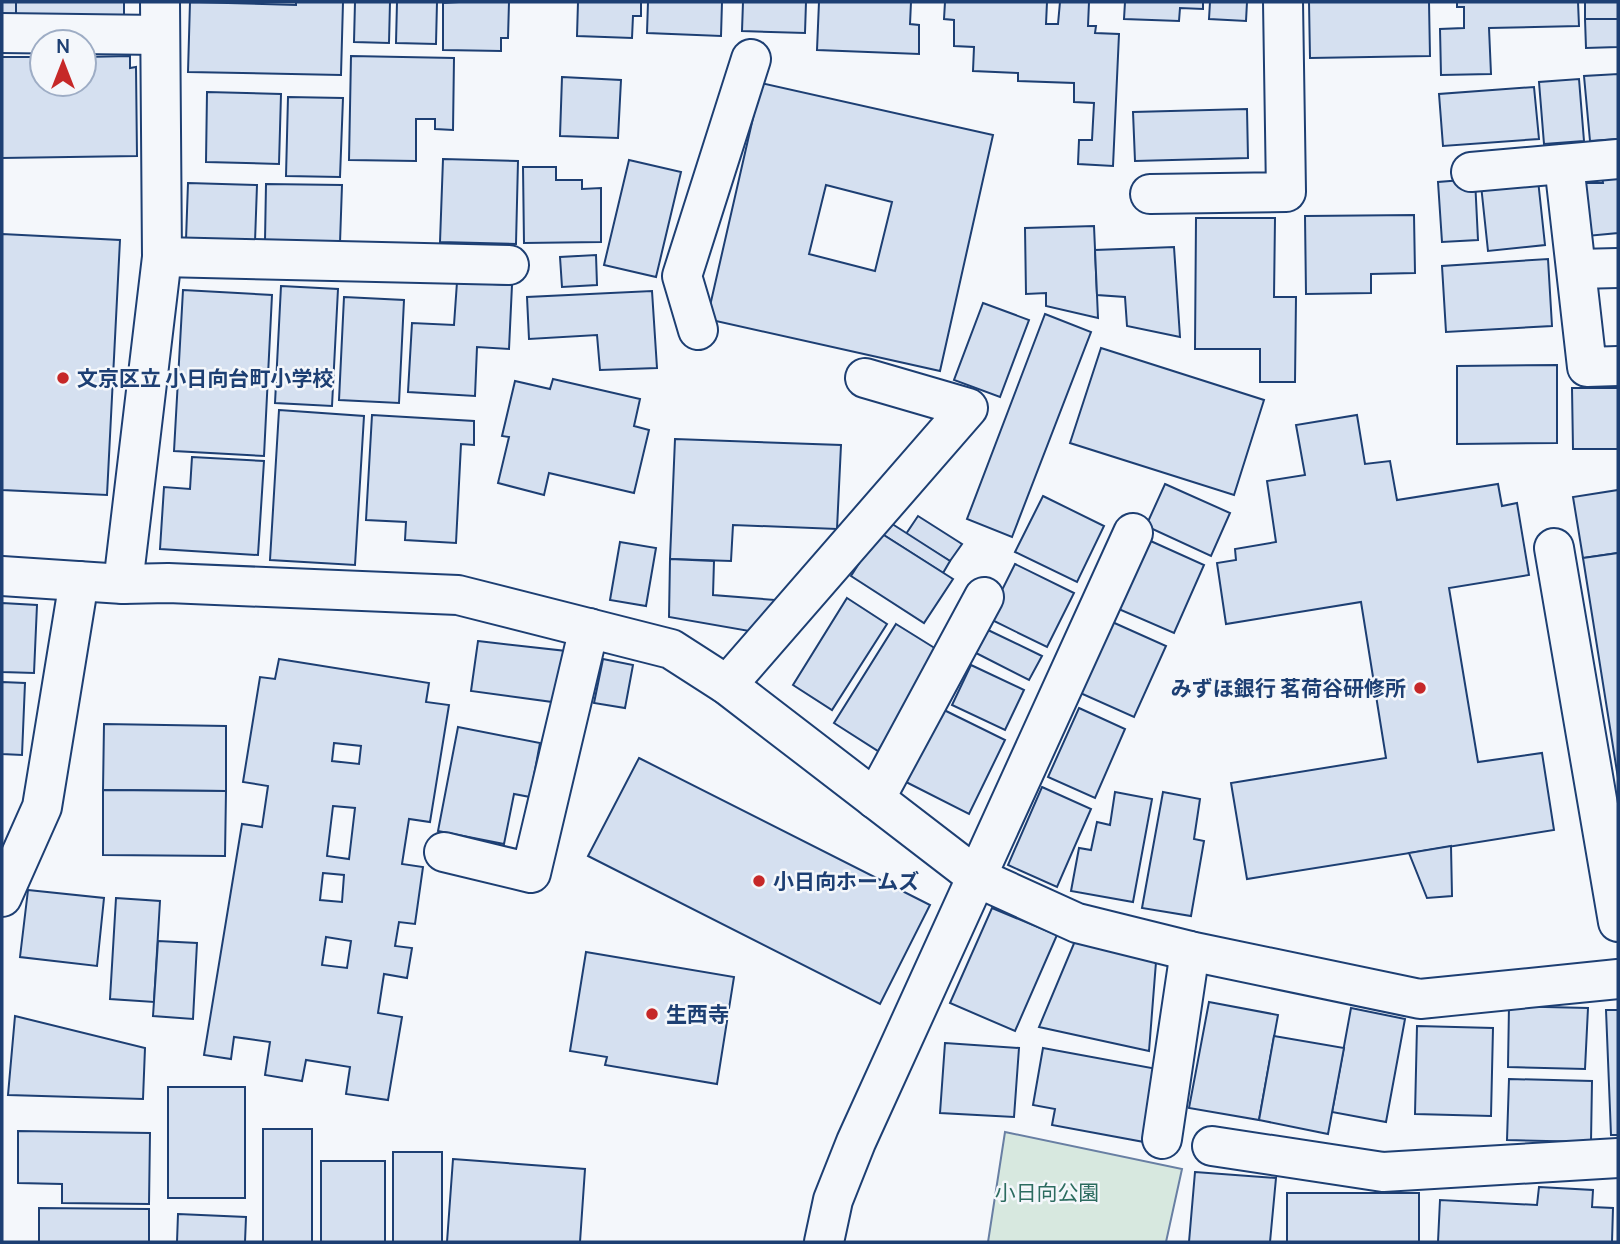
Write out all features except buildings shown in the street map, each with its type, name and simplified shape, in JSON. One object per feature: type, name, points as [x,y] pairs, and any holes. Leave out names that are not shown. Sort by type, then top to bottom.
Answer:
[{"type":"street","points":[[1150,194],[1286,192],[1283,2]]},
{"type":"street","points":[[2,33],[160,19],[162,257],[123,584]]},
{"type":"street","points":[[698,330],[682,275],[751,59]]},
{"type":"street","points":[[1471,172],[1618,159]]},
{"type":"street","points":[[1564,163],[1587,367],[1618,366]]},
{"type":"street","points":[[162,257],[509,265]]},
{"type":"street","points":[[1577,269],[1618,268]]},
{"type":"street","points":[[727,685],[968,408],[865,378]]},
{"type":"street","points":[[824,1242],[833,1200],[856,1142],[1133,533]]},
{"type":"street","points":[[1554,548],[1618,922]]},
{"type":"street","points":[[2,576],[123,584],[168,583],[458,595],[671,649],[727,685],[978,878],[1077,923],[1190,951],[1420,999],[1618,979]]},
{"type":"street","points":[[2,897],[42,807],[79,581]]},
{"type":"street","points":[[875,799],[984,597]]},
{"type":"street","points":[[444,852],[531,873],[589,628]]},
{"type":"street","points":[[1162,1139],[1190,951]]},
{"type":"street","points":[[1212,1146],[1383,1172],[1618,1158]]},
{"type":"green space","name":"小日向公園","points":[[1005,1132],[1182,1169],[1166,1242],[988,1242]]},
{"type":"place","name":"文京区立 小日向台町小学校","points":[[63,378]]},
{"type":"place","name":"みずほ銀行 茗荷谷研修所","points":[[1420,688]]},
{"type":"place","name":"小日向ホームズ","points":[[759,881]]},
{"type":"place","name":"生西寺","points":[[652,1014]]}]
